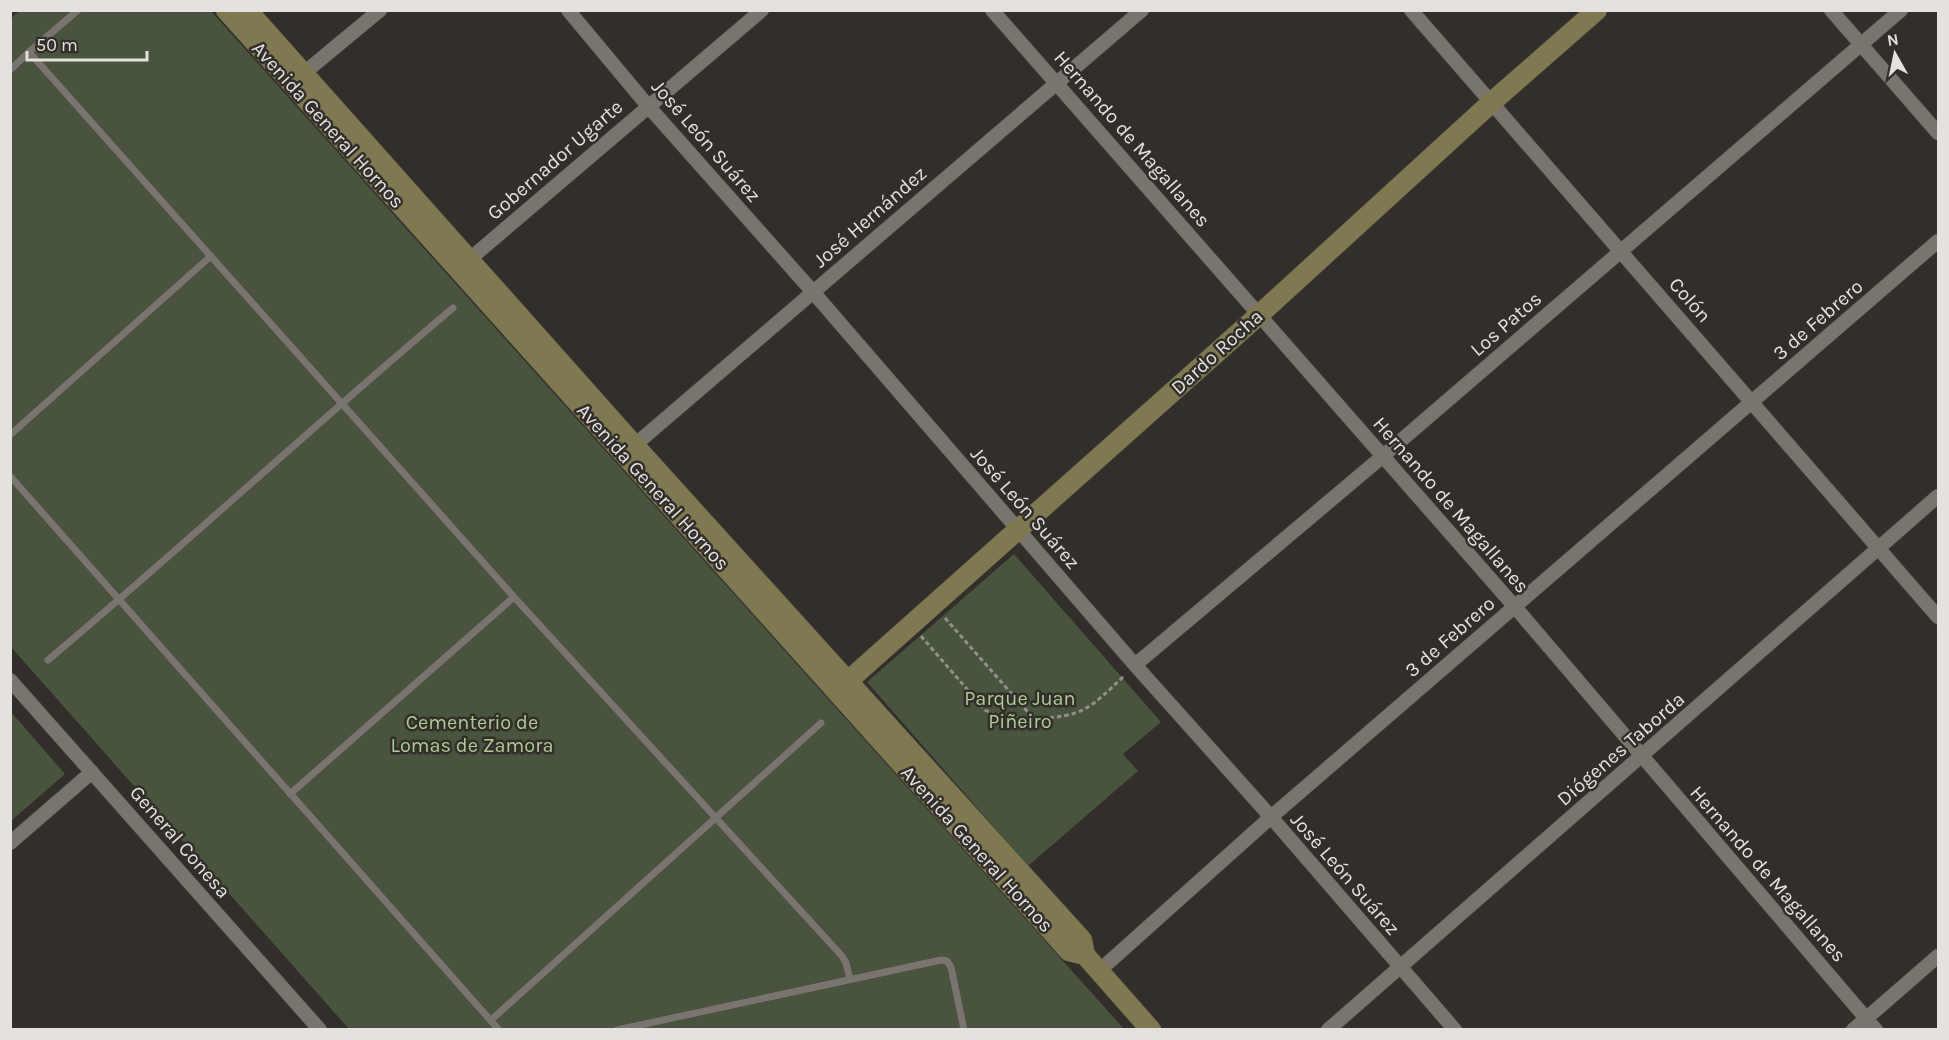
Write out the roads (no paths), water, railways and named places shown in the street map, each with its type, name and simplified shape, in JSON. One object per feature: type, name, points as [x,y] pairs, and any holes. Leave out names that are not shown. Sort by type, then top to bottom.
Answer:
[{"type":"main road","name":"Avenida General Hornos","points":[[226,10],[297,79],[842,686],[1082,940],[1084,955],[1151,1029]]},
{"type":"main road","name":"Avenida General Hornos","points":[[247,10],[297,79]]},
{"type":"main road","name":"Dardo Rocha","points":[[842,686],[1597,10]]},
{"type":"street","points":[[297,79],[380,10]]},
{"type":"street","name":"José León Suárez","points":[[568,10],[648,106],[1455,1029]]},
{"type":"street","name":"Gobernador Ugarte","points":[[463,264],[762,10]]},
{"type":"street","name":"Hernando de Magallanes","points":[[992,10],[1515,607],[1876,1029]]},
{"type":"street","name":"José Hernández","points":[[629,450],[1142,10]]},
{"type":"street","name":"Colón","points":[[1411,10],[1938,617]]},
{"type":"street","points":[[1831,10],[1938,133]]},
{"type":"street","name":"Los Patos","points":[[1135,665],[1383,456],[1902,10]]},
{"type":"street","name":"3 de Febrero","points":[[1099,971],[1271,818],[1938,241]]},
{"type":"street","name":"Diógenes Taborda","points":[[1328,1029],[1938,496]]},
{"type":"street","name":"General Conesa","points":[[10,680],[320,1029]]},
{"type":"street","points":[[10,843],[92,772]]},
{"type":"street","points":[[1853,1029],[1938,956]]},
{"type":"lane","points":[[10,70],[78,10]]},
{"type":"lane","points":[[29,52],[514,597],[842,956],[850,979]]},
{"type":"lane","points":[[10,435],[211,256]]},
{"type":"lane","points":[[48,660],[120,599],[341,402],[453,308]]},
{"type":"lane","points":[[10,476],[499,1029]]},
{"type":"lane","points":[[290,794],[514,597]]},
{"type":"lane","points":[[491,1020],[821,723]]},
{"type":"lane","points":[[617,1029],[941,960],[948,962],[951,967],[964,1029]]},
{"type":"park label","name":"Parque Juan Piñeiro","points":[[1020,710]]},
{"type":"park label","name":"Cementerio de Lomas de Zamora","points":[[472,734]]}]
